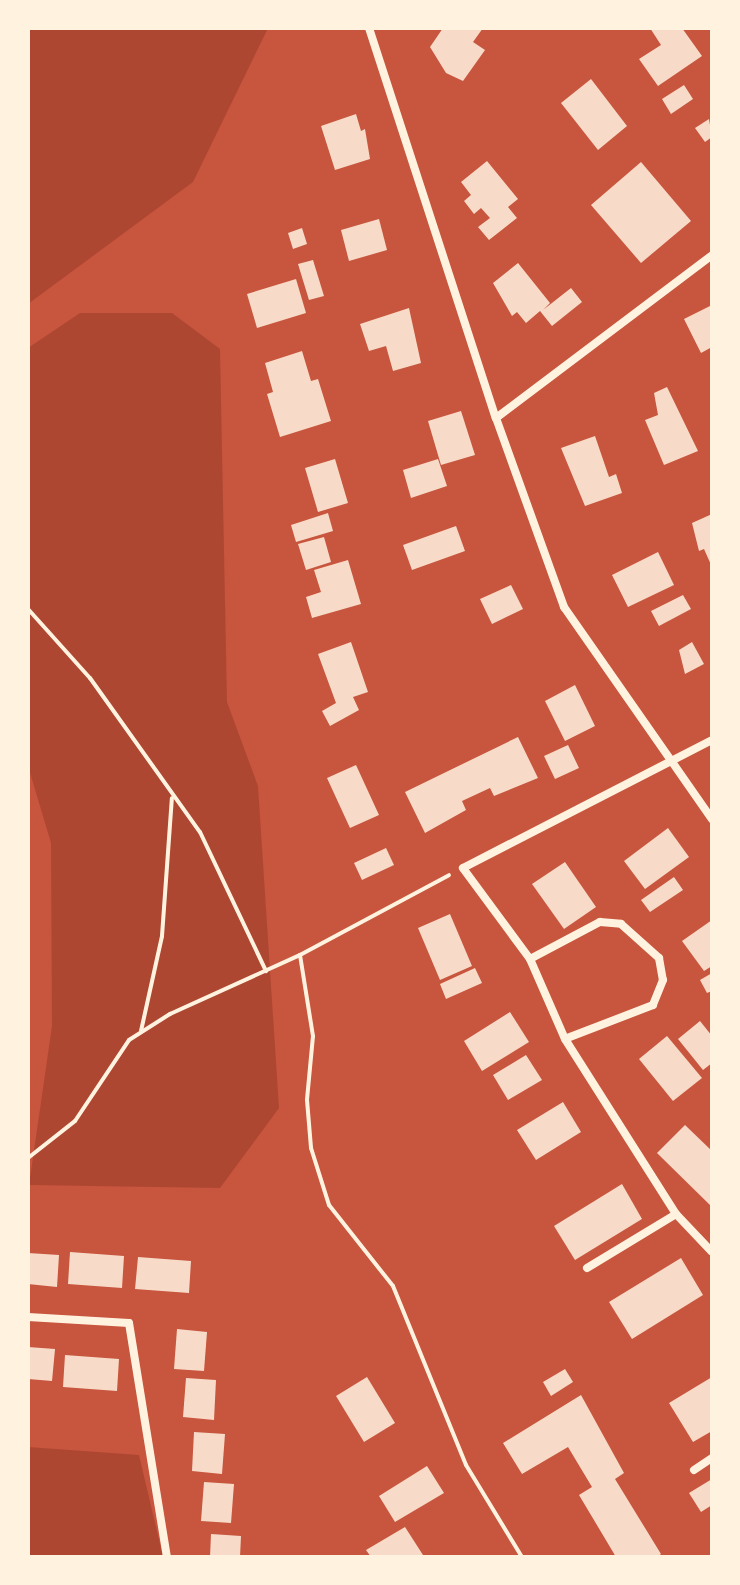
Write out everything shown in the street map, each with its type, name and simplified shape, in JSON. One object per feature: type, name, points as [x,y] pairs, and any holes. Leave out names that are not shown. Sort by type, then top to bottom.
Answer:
[{"type":"street","points":[[369,28],[496,418],[564,607],[712,819]]},
{"type":"street","points":[[496,418],[712,255]]},
{"type":"street","points":[[712,740],[463,868],[530,959],[565,1039],[676,1214],[712,1252]]},
{"type":"street","points":[[530,959],[600,922],[636,932],[659,958],[663,980],[653,1005],[565,1039]]},
{"type":"street","points":[[587,1268],[676,1214]]},
{"type":"street","points":[[28,1317],[129,1323],[167,1557]]},
{"type":"street","points":[[694,1470],[712,1458]]},
{"type":"path","points":[[28,609],[90,678],[200,832],[266,971]]},
{"type":"path","points":[[141,1032],[162,936],[173,796]]},
{"type":"path","points":[[28,1158],[75,1121],[129,1040],[141,1032],[300,955],[463,868]]},
{"type":"path","points":[[300,955],[313,1036],[307,1100],[311,1148],[329,1205],[393,1286],[466,1465],[522,1557]]},
{"type":"shaded area","points":[[28,28],[268,28],[193,182],[28,304]]},
{"type":"shaded area","points":[[80,313],[172,313],[220,349],[227,702],[258,786],[279,1108],[220,1188],[29,1185],[52,1026],[51,843],[28,766],[28,348]]},
{"type":"shaded area","points":[[28,1447],[139,1455],[163,1557],[28,1557]]},
{"type":"building","points":[[443,28],[483,28],[473,42],[485,50],[463,81],[446,73],[430,47]]},
{"type":"building","points":[[650,28],[682,28],[702,56],[658,86],[639,59],[661,45]]},
{"type":"building","points":[[591,79],[627,126],[598,150],[561,103]]},
{"type":"building","points":[[684,85],[693,99],[671,114],[662,99]]},
{"type":"building","points":[[356,114],[361,131],[365,129],[370,159],[335,170],[321,126]]},
{"type":"building","points":[[709,119],[712,137],[705,142],[695,128]]},
{"type":"building","points":[[487,161],[518,199],[508,207],[517,218],[489,240],[478,227],[490,218],[481,208],[474,214],[464,201],[471,195],[461,182]]},
{"type":"building","points":[[641,162],[691,221],[641,263],[591,205]]},
{"type":"building","points":[[379,219],[387,250],[349,261],[341,230]]},
{"type":"building","points":[[302,228],[307,244],[293,249],[288,233]]},
{"type":"building","points":[[313,260],[324,296],[309,300],[298,264]]},
{"type":"building","points":[[518,263],[550,303],[543,310],[571,288],[582,302],[552,326],[540,311],[526,323],[517,312],[512,316],[493,283]]},
{"type":"building","points":[[296,279],[306,313],[257,328],[247,294]]},
{"type":"building","points":[[712,305],[712,347],[701,353],[684,319]]},
{"type":"building","points":[[409,308],[421,363],[393,371],[386,346],[369,351],[360,324]]},
{"type":"building","points":[[302,351],[311,381],[318,379],[331,421],[280,437],[267,394],[273,392],[265,363]]},
{"type":"building","points":[[667,387],[698,451],[664,465],[645,420],[658,415],[654,393]]},
{"type":"building","points":[[461,411],[475,455],[441,465],[428,421]]},
{"type":"building","points":[[595,436],[609,477],[616,474],[622,493],[585,506],[561,448]]},
{"type":"building","points":[[335,459],[348,503],[318,512],[305,468]]},
{"type":"building","points":[[438,459],[447,486],[411,498],[403,470]]},
{"type":"building","points":[[328,513],[333,531],[296,542],[291,525]]},
{"type":"building","points":[[712,514],[712,567],[704,549],[699,551],[692,523]]},
{"type":"building","points":[[456,526],[465,551],[412,570],[403,545]]},
{"type":"building","points":[[324,537],[331,562],[306,570],[298,544]]},
{"type":"building","points":[[658,552],[674,585],[628,607],[612,575]]},
{"type":"building","points":[[348,560],[361,604],[312,618],[306,597],[321,592],[314,570]]},
{"type":"building","points":[[511,585],[523,609],[492,624],[480,599]]},
{"type":"building","points":[[683,595],[691,609],[659,626],[651,611]]},
{"type":"building","points":[[351,642],[368,692],[353,697],[359,710],[330,726],[322,711],[336,703],[318,654]]},
{"type":"building","points":[[692,642],[704,664],[685,674],[679,650]]},
{"type":"building","points":[[575,685],[595,726],[565,741],[545,701]]},
{"type":"building","points":[[518,737],[538,778],[494,796],[490,788],[462,801],[466,810],[425,833],[405,792]]},
{"type":"building","points":[[568,745],[579,768],[555,779],[544,756]]},
{"type":"building","points":[[356,765],[379,815],[350,828],[327,778]]},
{"type":"building","points":[[668,828],[689,857],[645,889],[624,861]]},
{"type":"building","points":[[386,848],[394,865],[362,880],[354,863]]},
{"type":"building","points":[[565,862],[596,907],[564,929],[532,884]]},
{"type":"building","points":[[674,877],[683,890],[650,912],[641,900]]},
{"type":"building","points":[[450,914],[472,966],[440,980],[418,928]]},
{"type":"building","points":[[712,920],[712,966],[704,971],[682,941]]},
{"type":"building","points":[[475,968],[482,983],[446,999],[440,984]]},
{"type":"building","points":[[712,973],[712,991],[707,993],[700,980]]},
{"type":"building","points":[[510,1012],[529,1042],[482,1071],[464,1041]]},
{"type":"building","points":[[700,1021],[712,1036],[712,1063],[703,1070],[678,1039]]},
{"type":"building","points":[[667,1036],[702,1078],[673,1101],[639,1059]]},
{"type":"building","points":[[526,1055],[542,1080],[508,1100],[493,1075]]},
{"type":"building","points":[[563,1102],[581,1132],[536,1160],[517,1130]]},
{"type":"building","points":[[685,1125],[712,1151],[712,1207],[657,1153]]},
{"type":"building","points":[[622,1184],[642,1219],[575,1260],[554,1226]]},
{"type":"building","points":[[70,1252],[124,1256],[122,1288],[68,1284]]},
{"type":"building","points":[[28,1253],[59,1255],[57,1287],[28,1284]]},
{"type":"building","points":[[138,1257],[191,1261],[189,1293],[135,1289]]},
{"type":"building","points":[[681,1258],[703,1295],[632,1339],[609,1302]]},
{"type":"building","points":[[177,1329],[207,1332],[204,1371],[174,1369]]},
{"type":"building","points":[[28,1347],[55,1349],[52,1381],[28,1379]]},
{"type":"building","points":[[65,1355],[119,1359],[117,1391],[63,1387]]},
{"type":"building","points":[[565,1369],[573,1382],[551,1396],[543,1382]]},
{"type":"building","points":[[367,1377],[395,1423],[364,1442],[336,1396]]},
{"type":"building","points":[[712,1377],[712,1431],[693,1442],[669,1403]]},
{"type":"building","points":[[186,1378],[216,1380],[214,1420],[183,1417]]},
{"type":"building","points":[[581,1395],[624,1473],[615,1479],[661,1554],[657,1557],[616,1557],[579,1495],[592,1487],[568,1447],[522,1474],[503,1443]]},
{"type":"building","points":[[194,1432],[225,1434],[222,1474],[192,1471]]},
{"type":"building","points":[[427,1466],[444,1493],[395,1522],[379,1496]]},
{"type":"building","points":[[712,1479],[712,1505],[701,1512],[689,1493]]},
{"type":"building","points":[[204,1482],[234,1484],[231,1523],[201,1521]]},
{"type":"building","points":[[405,1527],[423,1555],[371,1557],[366,1550]]},
{"type":"building","points":[[211,1534],[241,1536],[240,1557],[210,1557]]}]
